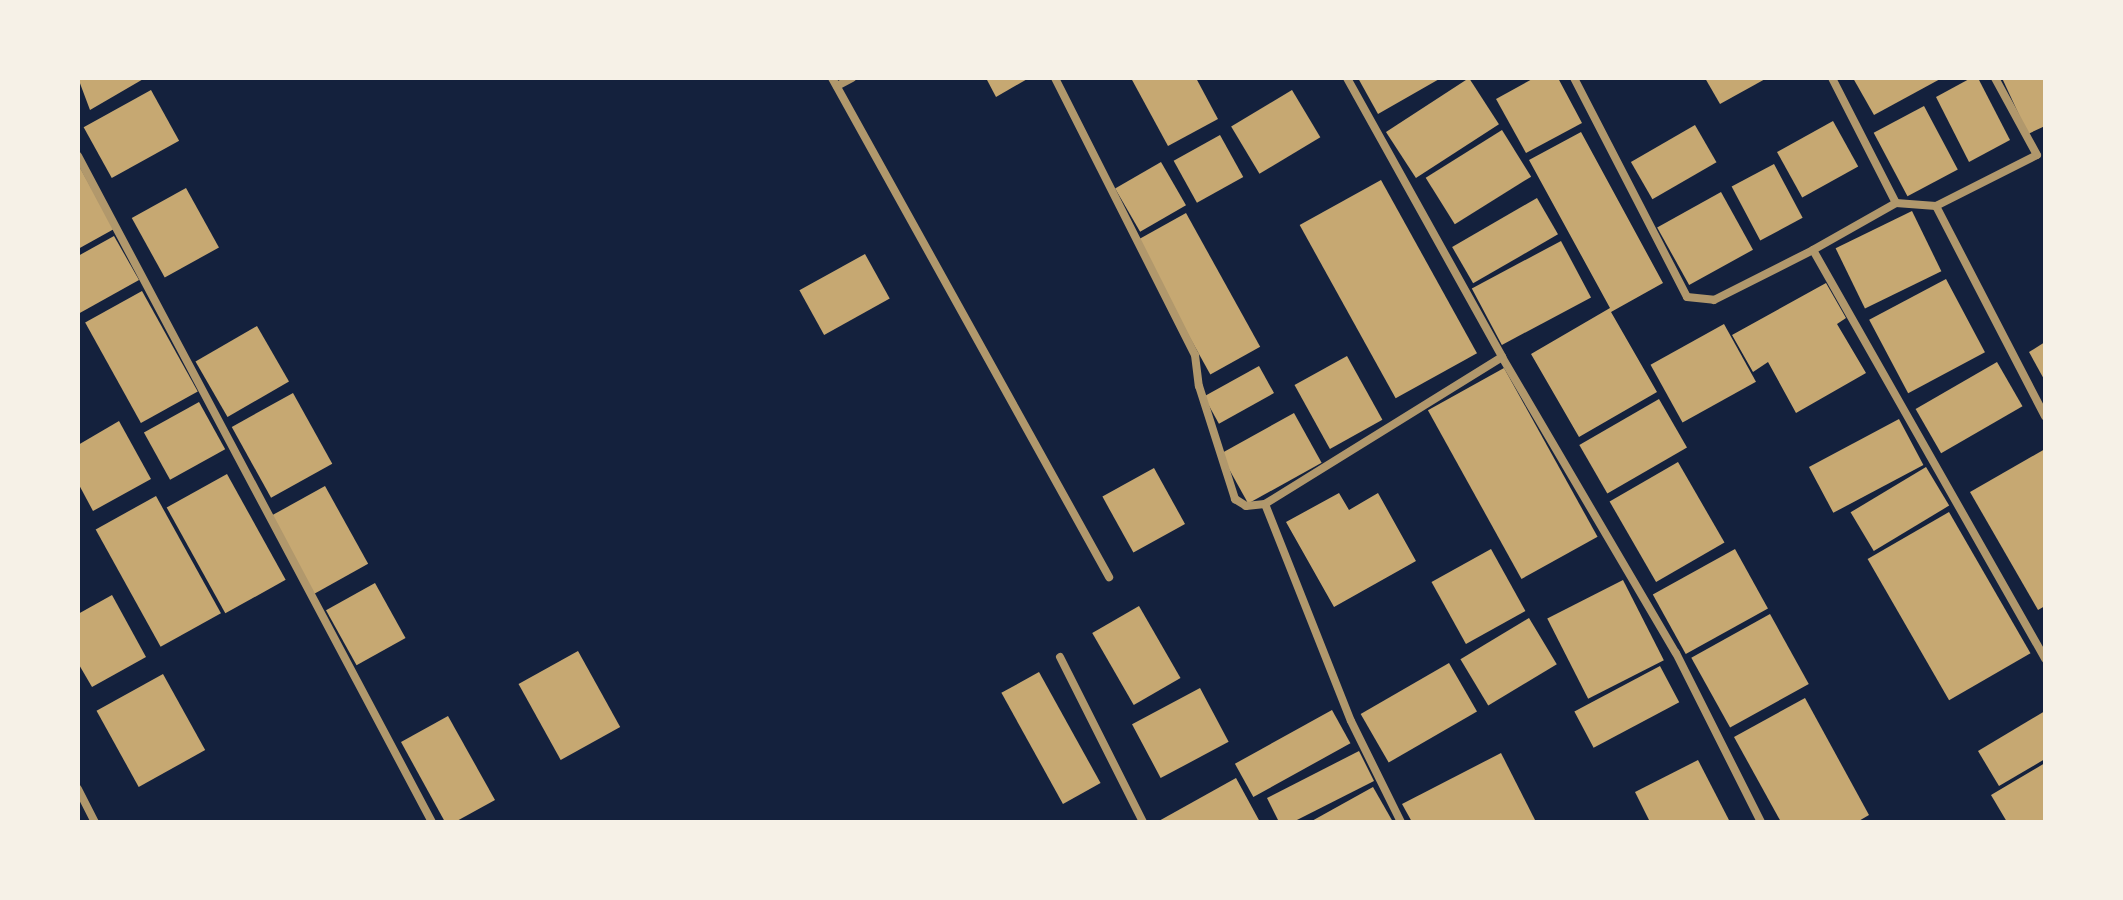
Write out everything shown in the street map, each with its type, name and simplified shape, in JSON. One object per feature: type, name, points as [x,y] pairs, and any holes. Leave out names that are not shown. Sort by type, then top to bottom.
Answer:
[{"type":"street","points":[[852,78],[835,82],[1109,577]]},
{"type":"street","points":[[1055,78],[1195,355],[1199,386],[1235,499],[1246,506],[1265,504],[1502,357]]},
{"type":"street","points":[[1347,78],[1502,357],[1676,653],[1761,822]]},
{"type":"street","points":[[1574,78],[1687,297],[1714,300],[1813,250],[1896,203],[1936,206],[2041,152],[1995,78]]},
{"type":"street","points":[[1832,78],[1896,203]]},
{"type":"street","points":[[78,156],[432,822]]},
{"type":"street","points":[[1936,206],[2045,416]]},
{"type":"street","points":[[1813,250],[2045,659]]},
{"type":"street","points":[[1265,504],[1351,721],[1401,822]]},
{"type":"street","points":[[1060,657],[1143,822]]},
{"type":"street","points":[[78,789],[95,822]]},
{"type":"building","points":[[78,78],[145,78],[90,110]]},
{"type":"building","points":[[986,78],[1029,78],[996,97]]},
{"type":"building","points":[[1131,78],[1196,78],[1218,119],[1168,146]]},
{"type":"building","points":[[1358,78],[1441,78],[1378,114]]},
{"type":"building","points":[[1469,78],[1499,124],[1416,178],[1386,132]]},
{"type":"building","points":[[1534,78],[1558,78],[1582,123],[1526,153],[1496,99]]},
{"type":"building","points":[[1705,78],[1767,78],[1720,104]]},
{"type":"building","points":[[1853,78],[1942,78],[1874,115]]},
{"type":"building","points":[[1971,78],[1978,78],[2010,140],[1969,162],[1936,97]]},
{"type":"building","points":[[2002,78],[2045,78],[2045,126],[2028,134]]},
{"type":"building","points":[[151,90],[179,141],[112,178],[84,127]]},
{"type":"building","points":[[1292,90],[1320,137],[1259,174],[1231,127]]},
{"type":"building","points":[[1924,106],[1958,170],[1907,196],[1874,133]]},
{"type":"building","points":[[1833,121],[1858,166],[1802,198],[1777,152]]},
{"type":"building","points":[[1695,125],[1716,162],[1652,199],[1631,162]]},
{"type":"building","points":[[1502,130],[1531,177],[1455,224],[1426,178]]},
{"type":"building","points":[[1581,132],[1663,283],[1611,312],[1657,392],[1579,437],[1531,354],[1610,308],[1529,160]]},
{"type":"building","points":[[1220,135],[1243,177],[1197,203],[1174,161]]},
{"type":"building","points":[[1161,162],[1186,205],[1140,232],[1115,188]]},
{"type":"building","points":[[78,164],[114,229],[78,249]]},
{"type":"building","points":[[1774,164],[1803,218],[1760,240],[1732,187]]},
{"type":"building","points":[[1381,180],[1477,353],[1396,398],[1300,225]]},
{"type":"building","points":[[186,188],[219,247],[165,278],[132,218]]},
{"type":"building","points":[[1721,192],[1753,250],[1689,285],[1657,227]]},
{"type":"building","points":[[1537,198],[1558,234],[1473,283],[1452,247]]},
{"type":"building","points":[[1912,211],[1941,271],[1865,308],[1836,248]]},
{"type":"building","points":[[1186,213],[1260,347],[1210,374],[1136,241]]},
{"type":"building","points":[[114,236],[139,280],[78,314],[78,256]]},
{"type":"building","points":[[1561,241],[1591,298],[1502,345],[1472,288]]},
{"type":"building","points":[[865,254],[890,299],[824,335],[799,290]]},
{"type":"building","points":[[1946,279],[1985,352],[1908,393],[1869,320]]},
{"type":"building","points":[[1826,283],[1846,318],[1837,324],[1866,373],[1796,413],[1768,362],[1753,372],[1732,335]]},
{"type":"building","points":[[142,291],[198,392],[141,423],[85,323]]},
{"type":"building","points":[[1724,324],[1756,382],[1683,422],[1651,365]]},
{"type":"building","points":[[257,326],[289,381],[228,417],[196,362]]},
{"type":"building","points":[[2045,342],[2045,381],[2029,352]]},
{"type":"building","points":[[1347,356],[1382,420],[1330,449],[1295,385]]},
{"type":"building","points":[[1997,362],[2022,406],[1941,453],[1916,409]]},
{"type":"building","points":[[1259,366],[1274,393],[1219,424],[1204,397]]},
{"type":"building","points":[[1504,368],[1598,537],[1521,579],[1428,410]]},
{"type":"building","points":[[293,393],[332,464],[271,498],[232,427]]},
{"type":"building","points":[[1659,399],[1687,447],[1607,493],[1579,445]]},
{"type":"building","points":[[199,402],[225,449],[170,480],[144,433]]},
{"type":"building","points":[[1294,413],[1322,463],[1248,504],[1221,454]]},
{"type":"building","points":[[1899,419],[1923,465],[1833,513],[1809,467]]},
{"type":"building","points":[[119,421],[151,479],[93,511],[78,483],[78,445]]},
{"type":"building","points":[[2045,449],[2045,606],[2038,610],[1970,492]]},
{"type":"building","points":[[1678,462],[1724,543],[1656,582],[1610,502]]},
{"type":"building","points":[[1926,467],[1949,506],[1874,551],[1851,512]]},
{"type":"building","points":[[1154,468],[1185,524],[1133,553],[1102,497]]},
{"type":"building","points":[[227,474],[286,580],[225,613],[167,507]]},
{"type":"building","points":[[325,486],[368,564],[314,594],[271,516]]},
{"type":"building","points":[[1339,493],[1349,510],[1378,493],[1416,561],[1334,607],[1286,522]]},
{"type":"building","points":[[156,496],[221,613],[161,647],[96,529]]},
{"type":"building","points":[[1949,512],[2030,653],[1949,700],[1868,559]]},
{"type":"building","points":[[1491,549],[1525,611],[1466,644],[1432,582]]},
{"type":"building","points":[[1735,549],[1768,608],[1686,654],[1653,595]]},
{"type":"building","points":[[1623,580],[1664,660],[1588,699],[1547,619]]},
{"type":"building","points":[[375,583],[406,638],[357,665],[326,610]]},
{"type":"building","points":[[112,595],[146,657],[92,687],[78,663],[78,614]]},
{"type":"building","points":[[1139,606],[1180,678],[1134,705],[1092,633]]},
{"type":"building","points":[[1770,614],[1809,684],[1730,728],[1691,658]]},
{"type":"building","points":[[1529,618],[1557,664],[1488,705],[1460,659]]},
{"type":"building","points":[[578,651],[620,727],[561,760],[519,684]]},
{"type":"building","points":[[1449,663],[1477,711],[1389,762],[1361,714]]},
{"type":"building","points":[[1660,666],[1679,702],[1594,748],[1574,712]]},
{"type":"building","points":[[1039,672],[1101,783],[1063,804],[1001,693]]},
{"type":"building","points":[[163,674],[205,750],[139,787],[97,711]]},
{"type":"building","points":[[1200,688],[1229,742],[1161,778],[1132,724]]},
{"type":"building","points":[[1805,698],[1869,815],[1857,822],[1781,822],[1734,737]]},
{"type":"building","points":[[1332,710],[1350,743],[1253,797],[1235,764]]},
{"type":"building","points":[[2045,711],[2045,759],[1999,786],[1978,751]]},
{"type":"building","points":[[448,716],[495,800],[455,822],[445,822],[401,742]]},
{"type":"building","points":[[1359,751],[1374,781],[1293,822],[1279,822],[1267,798]]},
{"type":"building","points":[[1501,753],[1536,822],[1412,822],[1402,804]]},
{"type":"building","points":[[1698,760],[1730,822],[1650,822],[1635,792]]},
{"type":"building","points":[[2045,763],[2045,822],[2007,822],[1991,795]]},
{"type":"building","points":[[1236,778],[1260,822],[1157,822]]},
{"type":"building","points":[[1373,787],[1393,822],[1310,822]]}]
